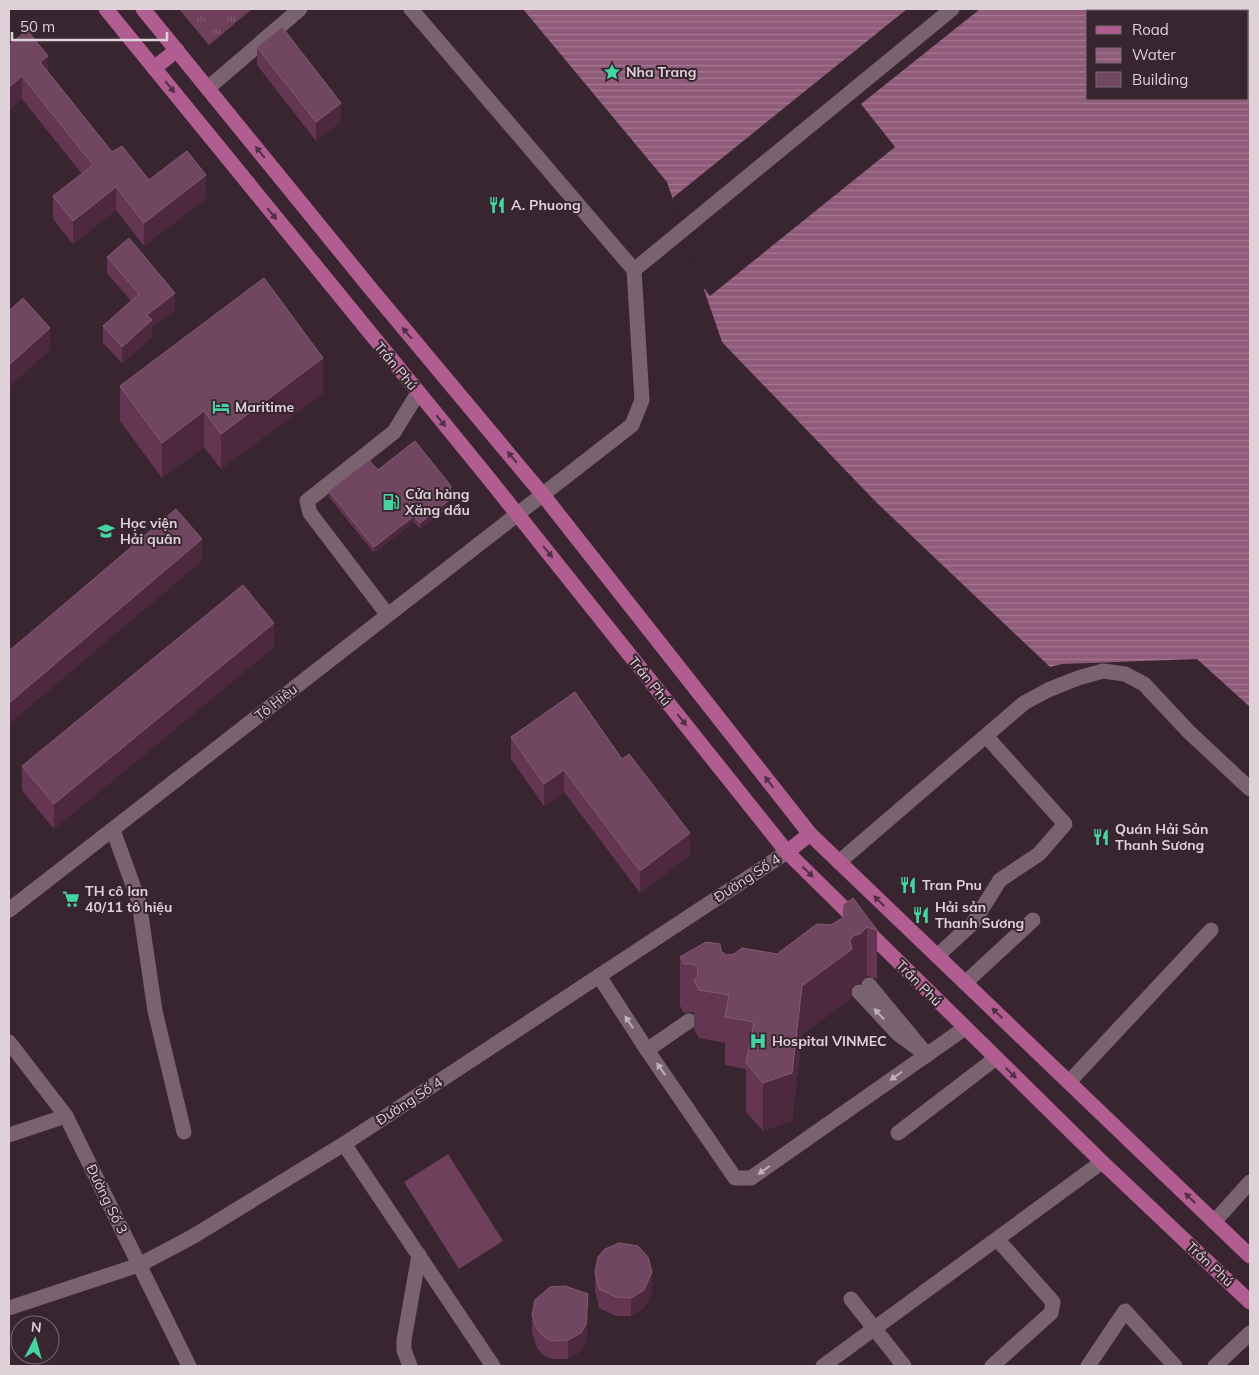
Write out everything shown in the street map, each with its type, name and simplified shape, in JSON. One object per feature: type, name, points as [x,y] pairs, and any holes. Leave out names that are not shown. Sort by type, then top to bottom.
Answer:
[{"type":"main road","name":"Trần Phú","points":[[106,9],[518,514],[787,852],[1102,1162],[1250,1302]]},
{"type":"main road","points":[[143,9],[371,289],[543,495],[810,834],[1250,1256]]},
{"type":"main road","points":[[154,68],[177,50]]},
{"type":"main road","points":[[787,852],[810,834]]},
{"type":"street","points":[[208,88],[300,9]]},
{"type":"street","points":[[412,9],[634,270],[952,9]]},
{"type":"street","name":"Tô Hiệu","points":[[9,910],[632,425],[642,400],[634,270]]},
{"type":"street","points":[[387,614],[310,513],[307,501],[394,432],[418,393]]},
{"type":"street","points":[[839,862],[1024,703],[1048,690],[1103,671],[1125,674],[1144,684],[1189,732],[1250,789]]},
{"type":"street","points":[[937,956],[973,923],[1000,880],[1039,854],[1065,824],[986,736]]},
{"type":"street","points":[[113,830],[139,902],[155,1011],[184,1132]]},
{"type":"street","name":"Đường Số 4","points":[[9,1308],[139,1265],[192,1237],[344,1144],[787,852]]},
{"type":"street","points":[[964,982],[1032,920]]},
{"type":"street","points":[[1069,1082],[1211,930]]},
{"type":"street","points":[[599,976],[647,1050],[735,1178],[751,1178],[965,1028]]},
{"type":"street","points":[[864,988],[927,1055]]},
{"type":"street","points":[[647,1050],[689,1021]]},
{"type":"street","name":"Đường Số 3","points":[[9,1042],[66,1116],[189,1366]]},
{"type":"street","points":[[898,1133],[996,1058]]},
{"type":"street","points":[[9,1135],[66,1116]]},
{"type":"street","points":[[344,1144],[493,1366]]},
{"type":"street","points":[[823,1366],[1102,1162]]},
{"type":"street","points":[[1214,1222],[1250,1182]]},
{"type":"street","points":[[992,1366],[1051,1313],[1054,1308],[1053,1302],[997,1239]]},
{"type":"street","points":[[410,1366],[405,1355],[404,1340],[419,1255]]},
{"type":"street","points":[[851,1299],[904,1366]]},
{"type":"street","points":[[1088,1366],[1126,1311],[1175,1366]]},
{"type":"street","points":[[1215,1366],[1250,1333]]},
{"type":"green space","points":[[179,9],[252,9],[209,45]]},
{"type":"green space","points":[[448,1154],[503,1241],[459,1269],[404,1182]]},
{"type":"water","points":[[523,9],[1250,9],[1250,707],[1197,659],[1062,664],[1050,667],[877,503],[722,342],[667,182]]},
{"type":"pier","points":[[907,9],[980,9],[861,104],[895,147],[710,296],[699,282],[670,200]]},
{"type":"building","points":[[282,27],[341,103],[316,122],[257,47]]},
{"type":"building","points":[[27,30],[48,56],[40,62],[112,152],[122,146],[149,180],[187,151],[206,175],[144,223],[116,187],[73,221],[53,196],[93,165],[22,76],[9,87],[9,45]]},
{"type":"building","points":[[129,238],[175,293],[147,315],[152,320],[122,347],[103,326],[139,294],[107,257]]},
{"type":"building","points":[[264,278],[323,358],[221,434],[204,411],[162,443],[120,386]]},
{"type":"building","points":[[23,298],[50,328],[9,365],[9,311]]},
{"type":"building","name":"Cửa hàng Xăng dầu","points":[[415,441],[451,486],[448,501],[420,523],[414,516],[374,547],[329,491],[369,460],[378,470]]},
{"type":"building","points":[[176,509],[202,539],[9,703],[9,651]]},
{"type":"building","points":[[243,585],[274,623],[54,804],[22,766]]},
{"type":"building","points":[[575,692],[622,759],[629,754],[690,833],[640,871],[564,770],[544,784],[511,737]]},
{"type":"building","points":[[853,898],[877,930],[867,927],[860,934],[853,936],[850,941],[852,949],[802,986],[792,1073],[763,1083],[746,1063],[754,1022],[725,1017],[729,995],[699,990],[694,980],[698,976],[697,967],[693,964],[684,964],[680,957],[706,942],[720,944],[721,951],[726,955],[734,954],[742,948],[777,954],[817,924],[831,925],[842,918],[845,913],[843,905]]},
{"type":"building","points":[[619,1243],[638,1246],[648,1257],[652,1272],[644,1290],[631,1298],[616,1297],[599,1289],[595,1272],[598,1257],[605,1249]]},
{"type":"building","points":[[565,1286],[588,1294],[586,1324],[581,1333],[568,1340],[552,1341],[543,1336],[537,1329],[532,1315],[535,1300],[550,1287]]},
{"type":"place","name":"Nha Trang","points":[[612,72]]},
{"type":"place","name":"A. Phuong","points":[[497,205]]},
{"type":"place","name":"Maritime","points":[[221,407]]},
{"type":"place","name":"Cửa hàng Xăng dầu","points":[[391,502]]},
{"type":"place","name":"Học viện Hải quân","points":[[106,531]]},
{"type":"place","name":"Quán Hải Sản Thanh Sương","points":[[1101,837]]},
{"type":"place","name":"Tran Pnu","points":[[908,885]]},
{"type":"place","name":"TH cô lan 40/11 tô hiệu","points":[[71,899]]},
{"type":"place","name":"Hải sản Thanh Sương","points":[[921,915]]},
{"type":"place","name":"Hospital VINMEC","points":[[758,1041]]}]
